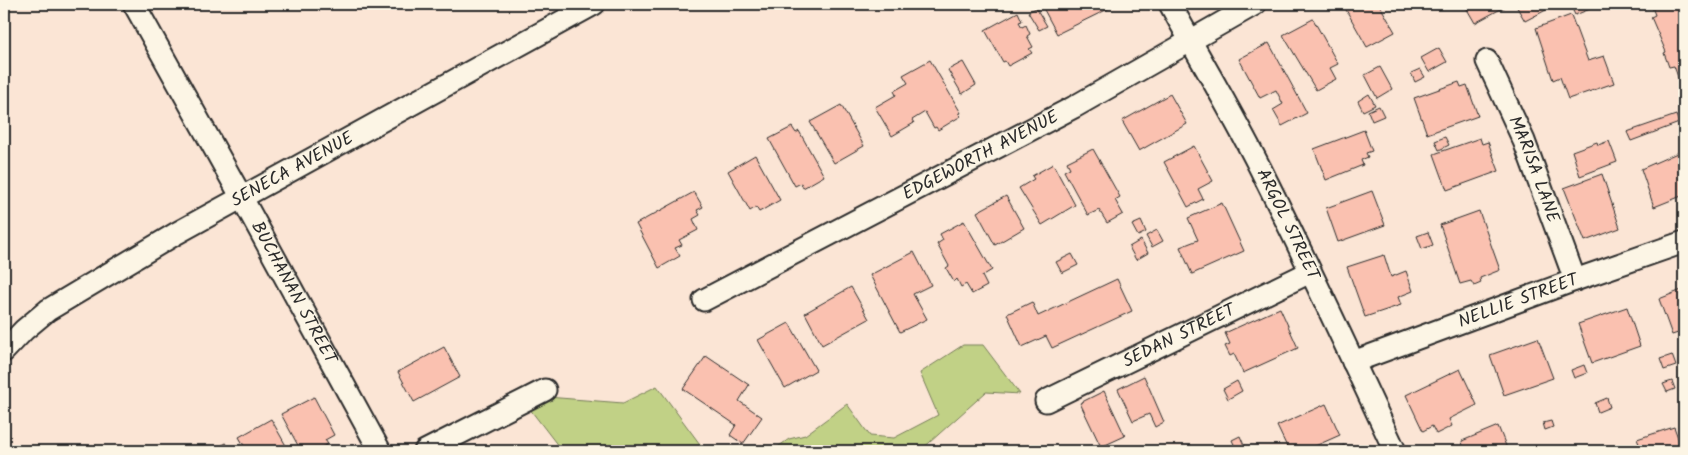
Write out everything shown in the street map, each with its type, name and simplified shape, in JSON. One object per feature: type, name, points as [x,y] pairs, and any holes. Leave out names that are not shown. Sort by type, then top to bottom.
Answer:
[{"type":"street","name":"BUCHANAN STREET","points":[[134,4],[380,451]]},
{"type":"street","name":"SENECA AVENUE","points":[[4,351],[48,310],[177,234],[594,4]]},
{"type":"street","name":"ARGOL STREET","points":[[1170,4],[1262,171],[1333,316],[1395,451]]},
{"type":"street","name":"EDGEWORTH AVENUE","points":[[704,300],[1074,108],[1255,4]]},
{"type":"street","name":"MARISA LANE","points":[[1487,60],[1524,141],[1575,280]]},
{"type":"street","name":"NELLIE STREET","points":[[1353,362],[1684,242]]},
{"type":"street","name":"SEDAN STREET","points":[[1046,401],[1310,272]]},
{"type":"street","points":[[425,451],[545,390]]},
{"type":"green space","points":[[963,345],[983,345],[1020,394],[986,392],[920,451],[772,451],[789,439],[805,435],[847,404],[870,436],[894,438],[938,415],[920,373]]},
{"type":"green space","points":[[657,386],[705,451],[562,451],[529,408],[547,397],[623,403]]},
{"type":"building","points":[[1041,4],[1109,4],[1110,8],[1057,34]]},
{"type":"building","points":[[1352,4],[1379,4],[1395,32],[1367,47],[1345,8]]},
{"type":"building","points":[[1464,4],[1508,4],[1508,5],[1475,23]]},
{"type":"building","points":[[1515,4],[1542,4],[1546,10],[1525,21]]},
{"type":"building","points":[[1570,4],[1587,4],[1590,9],[1575,15]]},
{"type":"building","points":[[1651,4],[1684,4],[1684,87],[1682,88],[1674,66],[1669,67],[1664,53],[1666,52],[1651,17],[1655,15]]},
{"type":"building","points":[[1036,8],[1047,26],[1039,30],[1028,12]]},
{"type":"building","points":[[1018,12],[1022,21],[1019,22],[1022,27],[1026,25],[1030,34],[1027,36],[1033,47],[1029,49],[1032,53],[1008,66],[1005,61],[1003,62],[985,30]]},
{"type":"building","points":[[1571,15],[1588,61],[1604,56],[1614,83],[1568,99],[1560,77],[1553,80],[1536,28]]},
{"type":"building","points":[[1313,19],[1338,64],[1330,68],[1336,79],[1316,90],[1283,35]]},
{"type":"building","points":[[1269,43],[1307,113],[1282,126],[1273,110],[1283,104],[1276,90],[1260,98],[1239,59]]},
{"type":"building","points":[[1439,48],[1447,62],[1429,72],[1421,58]]},
{"type":"building","points":[[930,60],[961,116],[938,130],[936,127],[934,128],[925,112],[912,120],[914,123],[892,136],[875,107],[896,95],[894,91],[908,83],[903,75]]},
{"type":"building","points":[[963,62],[976,85],[962,94],[948,70]]},
{"type":"building","points":[[1380,67],[1392,89],[1377,98],[1365,75]]},
{"type":"building","points":[[1420,69],[1425,77],[1415,82],[1411,73]]},
{"type":"building","points":[[1459,82],[1461,87],[1467,85],[1478,116],[1427,134],[1414,98]]},
{"type":"building","points":[[1170,94],[1187,124],[1139,151],[1122,121]]},
{"type":"building","points":[[1369,94],[1375,105],[1363,111],[1358,101]]},
{"type":"building","points":[[841,105],[864,146],[834,163],[810,122]]},
{"type":"building","points":[[1379,106],[1384,116],[1372,121],[1368,111]]},
{"type":"building","points":[[1676,115],[1679,123],[1631,141],[1627,132]]},
{"type":"building","points":[[792,127],[796,133],[799,131],[824,176],[803,188],[801,183],[795,186],[769,139]]},
{"type":"building","points":[[1364,130],[1372,151],[1366,153],[1368,157],[1361,160],[1363,165],[1326,180],[1314,149]]},
{"type":"building","points":[[1445,137],[1449,145],[1439,150],[1435,141]]},
{"type":"building","points":[[1480,138],[1482,144],[1488,142],[1499,171],[1447,190],[1434,154]]},
{"type":"building","points":[[1609,141],[1617,162],[1580,176],[1572,151],[1597,142],[1598,145]]},
{"type":"building","points":[[1194,146],[1213,181],[1198,189],[1203,199],[1188,207],[1164,162]]},
{"type":"building","points":[[1093,149],[1120,197],[1115,200],[1123,214],[1107,223],[1099,210],[1088,215],[1064,171],[1070,168],[1067,162]]},
{"type":"building","points":[[1684,150],[1684,195],[1654,207],[1641,169]]},
{"type":"building","points":[[755,155],[780,200],[759,212],[756,207],[750,211],[728,171]]},
{"type":"building","points":[[1053,164],[1075,205],[1042,225],[1019,188],[1034,179],[1032,176]]},
{"type":"building","points":[[1602,174],[1620,228],[1585,241],[1564,188]]},
{"type":"building","points":[[1372,191],[1385,225],[1338,242],[1326,208]]},
{"type":"building","points":[[694,192],[703,207],[697,210],[700,215],[693,219],[698,230],[679,240],[682,245],[675,248],[680,256],[659,268],[636,224]]},
{"type":"building","points":[[1006,196],[1024,228],[995,245],[977,212]]},
{"type":"building","points":[[1222,203],[1244,251],[1192,274],[1180,247],[1198,240],[1188,218]]},
{"type":"building","points":[[1479,211],[1500,270],[1480,278],[1481,283],[1474,286],[1471,281],[1460,284],[1440,225]]},
{"type":"building","points":[[964,221],[992,270],[982,276],[987,286],[972,294],[966,284],[961,287],[957,279],[954,282],[946,268],[949,266],[937,244],[943,240],[940,234]]},
{"type":"building","points":[[1141,221],[1146,232],[1138,236],[1132,225]]},
{"type":"building","points":[[1157,230],[1163,241],[1152,247],[1146,236]]},
{"type":"building","points":[[1428,232],[1433,245],[1422,249],[1417,236]]},
{"type":"building","points":[[1141,240],[1148,253],[1136,260],[1129,247]]},
{"type":"building","points":[[914,252],[931,285],[913,294],[927,319],[900,332],[870,275]]},
{"type":"building","points":[[1072,254],[1078,265],[1062,273],[1056,262]]},
{"type":"building","points":[[1384,255],[1391,277],[1406,271],[1413,291],[1398,297],[1401,305],[1365,317],[1347,267]]},
{"type":"building","points":[[1117,279],[1132,311],[1052,348],[1046,336],[1022,347],[1007,314],[1032,302],[1038,316]]},
{"type":"building","points":[[851,287],[869,319],[822,345],[805,313]]},
{"type":"building","points":[[1684,289],[1684,331],[1672,335],[1659,299]]},
{"type":"building","points":[[1627,307],[1640,346],[1592,363],[1578,324]]},
{"type":"building","points":[[1280,308],[1298,348],[1243,373],[1234,354],[1230,356],[1225,346],[1230,344],[1225,333]]},
{"type":"building","points":[[789,323],[816,370],[785,388],[758,340]]},
{"type":"building","points":[[1538,338],[1553,378],[1504,395],[1490,355]]},
{"type":"building","points":[[444,347],[460,377],[414,402],[398,372]]},
{"type":"building","points":[[1672,355],[1676,366],[1664,370],[1660,359]]},
{"type":"building","points":[[706,356],[749,385],[739,401],[762,417],[743,444],[730,435],[736,425],[683,389]]},
{"type":"building","points":[[1584,365],[1587,373],[1574,378],[1571,370]]},
{"type":"building","points":[[1460,369],[1477,405],[1449,419],[1452,426],[1436,434],[1432,426],[1423,431],[1406,395]]},
{"type":"building","points":[[1144,376],[1164,422],[1155,427],[1149,414],[1133,421],[1118,389]]},
{"type":"building","points":[[1237,381],[1242,391],[1228,399],[1223,389]]},
{"type":"building","points":[[1672,381],[1675,389],[1667,392],[1663,384]]},
{"type":"building","points":[[1104,391],[1125,436],[1101,447],[1080,403]]},
{"type":"building","points":[[314,397],[334,435],[325,440],[328,444],[314,451],[301,451],[281,414]]},
{"type":"building","points":[[1607,398],[1610,407],[1598,412],[1595,403]]},
{"type":"building","points":[[1326,404],[1340,435],[1304,451],[1289,451],[1277,426]]},
{"type":"building","points":[[271,419],[289,451],[247,451],[239,437]]},
{"type":"building","points":[[1551,421],[1553,427],[1545,430],[1543,423]]},
{"type":"building","points":[[1498,426],[1508,451],[1452,451],[1463,446],[1462,441]]},
{"type":"building","points":[[1674,427],[1683,451],[1642,451],[1637,439]]},
{"type":"building","points":[[1240,436],[1246,450],[1237,451],[1232,440]]},
{"type":"building","points":[[226,443],[231,451],[212,451]]},
{"type":"building","points":[[1344,445],[1347,451],[1330,451]]}]
